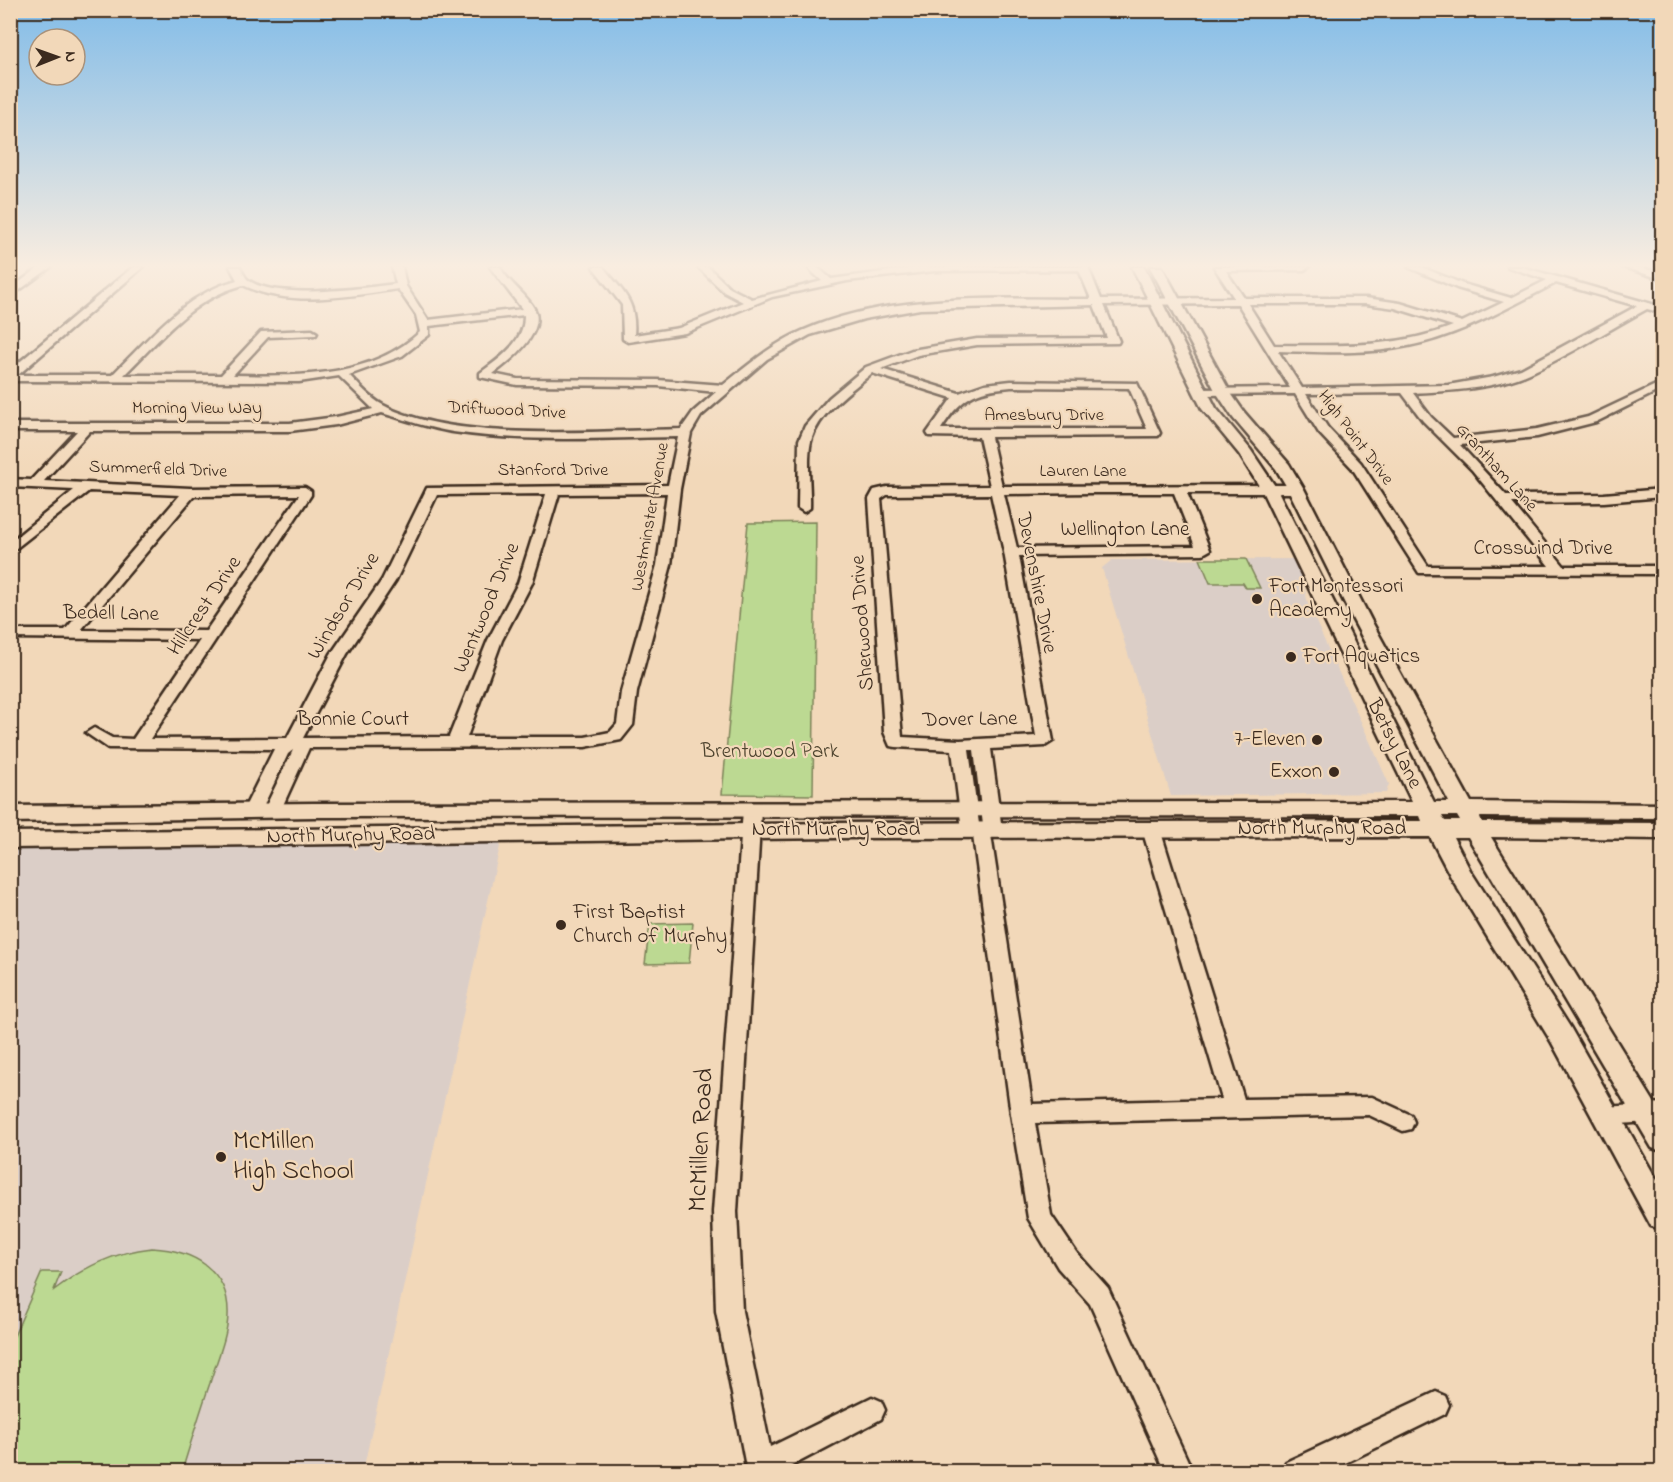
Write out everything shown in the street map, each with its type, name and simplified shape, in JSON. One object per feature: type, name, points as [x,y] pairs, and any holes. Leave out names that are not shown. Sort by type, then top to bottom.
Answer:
[{"type":"main road","name":"Betsy Lane","points":[[1172,336],[1209,409],[1245,452],[1269,489],[1307,561],[1314,582],[1365,687],[1460,873],[1561,1035],[1662,1216]]},
{"type":"main road","name":"Betsy Lane","points":[[1194,336],[1238,415],[1283,467],[1296,489],[1399,688],[1527,922],[1655,1113],[1662,1139]]},
{"type":"main road","points":[[1314,582],[1343,582]]},
{"type":"main road","points":[[1365,687],[1399,688]]},
{"type":"main road","name":"North Murphy Road","points":[[10,814],[262,811],[981,822],[1470,819],[1662,811]]},
{"type":"main road","name":"North Murphy Road","points":[[981,822],[1151,829],[1432,819]]},
{"type":"main road","name":"North Murphy Road","points":[[1470,819],[1662,831]]},
{"type":"main road","name":"North Murphy Road","points":[[10,840],[751,820]]},
{"type":"street","points":[[10,377],[58,336]]},
{"type":"street","points":[[115,378],[158,336]]},
{"type":"street","points":[[223,380],[263,336]]},
{"type":"street","points":[[10,377],[299,379],[343,374],[400,356],[422,336]]},
{"type":"street","points":[[525,336],[521,344],[484,375],[518,382],[658,383],[725,389]]},
{"type":"street","points":[[628,336],[628,339],[647,336]]},
{"type":"street","name":"Westminster Avenue","points":[[615,736],[624,725],[629,692],[664,565],[674,489],[685,433],[698,414],[763,357],[803,336]]},
{"type":"street","points":[[804,508],[806,440],[812,426],[833,400],[870,369],[916,352],[977,342],[1114,341],[1112,336]]},
{"type":"street","name":"High Point Drive","points":[[1263,336],[1323,430],[1358,466],[1424,570]]},
{"type":"street","points":[[1270,348],[1391,346],[1434,336]]},
{"type":"street","points":[[1200,392],[1406,390],[1471,384],[1525,370],[1588,336]]},
{"type":"street","points":[[870,369],[961,397]]},
{"type":"street","name":"Driftwood Drive","points":[[343,374],[363,396],[382,410],[438,426],[473,430],[685,433]]},
{"type":"street","name":"Amesbury Drive","points":[[1015,385],[1133,385],[1154,433],[933,433],[961,397],[987,387],[1015,385]]},
{"type":"street","points":[[1450,442],[1537,433],[1592,420],[1662,385]]},
{"type":"street","name":"Grantham Lane","points":[[1406,390],[1426,419],[1502,499],[1560,570]]},
{"type":"street","name":"Morning View Way","points":[[10,427],[291,426],[336,421],[382,410]]},
{"type":"street","points":[[35,483],[53,465],[62,451],[86,428]]},
{"type":"street","name":"Devenshire Drive","points":[[984,434],[1011,552],[1045,741]]},
{"type":"street","name":"Summerfield Drive","points":[[10,483],[190,492],[305,490]]},
{"type":"street","points":[[10,549],[87,486]]},
{"type":"street","name":"Wentwood Drive","points":[[454,742],[460,735],[495,639],[525,584],[554,489]]},
{"type":"street","name":"Stanford Drive","points":[[432,491],[674,489]]},
{"type":"street","name":"Wellington Lane","points":[[1011,552],[1203,550],[1179,489]]},
{"type":"street","name":"Lauren Lane","points":[[875,499],[879,493],[887,491],[1296,489]]},
{"type":"street","name":"Hillcrest Drive","points":[[138,744],[305,490]]},
{"type":"street","name":"Windsor Drive","points":[[293,742],[339,654],[389,580],[432,491]]},
{"type":"street","points":[[70,634],[190,492]]},
{"type":"street","points":[[1502,499],[1604,498],[1662,493]]},
{"type":"street","name":"Sherwood Drive","points":[[875,499],[892,732],[896,742]]},
{"type":"street","name":"Crosswind Drive","points":[[1424,570],[1662,570]]},
{"type":"street","name":"Bedell Lane","points":[[10,634],[211,636]]},
{"type":"street","name":"Bonnie Court","points":[[94,733],[108,743],[138,744],[585,742],[615,736]]},
{"type":"street","name":"Dover Lane","points":[[896,742],[960,745],[1045,741]]},
{"type":"street","points":[[262,811],[302,750],[293,742]]},
{"type":"street","points":[[981,822],[982,744]]},
{"type":"street","points":[[960,745],[981,822],[1022,1114],[1040,1218],[1067,1260],[1099,1296],[1179,1472]]},
{"type":"street","name":"McMillen Road","points":[[751,820],[725,1212],[729,1311],[760,1469]]},
{"type":"street","points":[[1151,829],[1236,1108]]},
{"type":"street","points":[[1022,1114],[1372,1106],[1403,1122]]},
{"type":"street","points":[[1606,1116],[1655,1113]]},
{"type":"street","points":[[1296,1472],[1437,1406]]},
{"type":"street","points":[[760,1469],[872,1410]]},
{"type":"shaded area","points":[[1298,559],[1308,604],[1389,784],[1386,793],[1171,796],[1102,568],[1112,560]]},
{"type":"shaded area","name":"McMillen High School","points":[[502,837],[363,1471],[11,1471],[10,843]]},
{"type":"green space","name":"Brentwood Park","points":[[816,522],[813,795],[722,794],[748,523]]},
{"type":"green space","points":[[1200,559],[1246,559],[1260,588],[1246,588],[1243,583],[1210,583]]},
{"type":"green space","points":[[693,923],[689,963],[645,964],[650,924]]},
{"type":"green space","points":[[152,1248],[195,1258],[216,1275],[223,1286],[227,1300],[228,1316],[223,1342],[182,1471],[11,1471],[11,1343],[42,1272],[61,1272],[54,1290],[100,1262],[125,1253]]},
{"type":"place","name":"Fort Montessori Academy","points":[[1257,599]]},
{"type":"place","name":"Fort Aquatics","points":[[1291,657]]},
{"type":"place","name":"7-Eleven","points":[[1317,740]]},
{"type":"place","name":"Exxon","points":[[1334,772]]},
{"type":"place","name":"First Baptist Church of Murphy","points":[[561,925]]},
{"type":"place","name":"McMillen High School","points":[[221,1157]]}]
